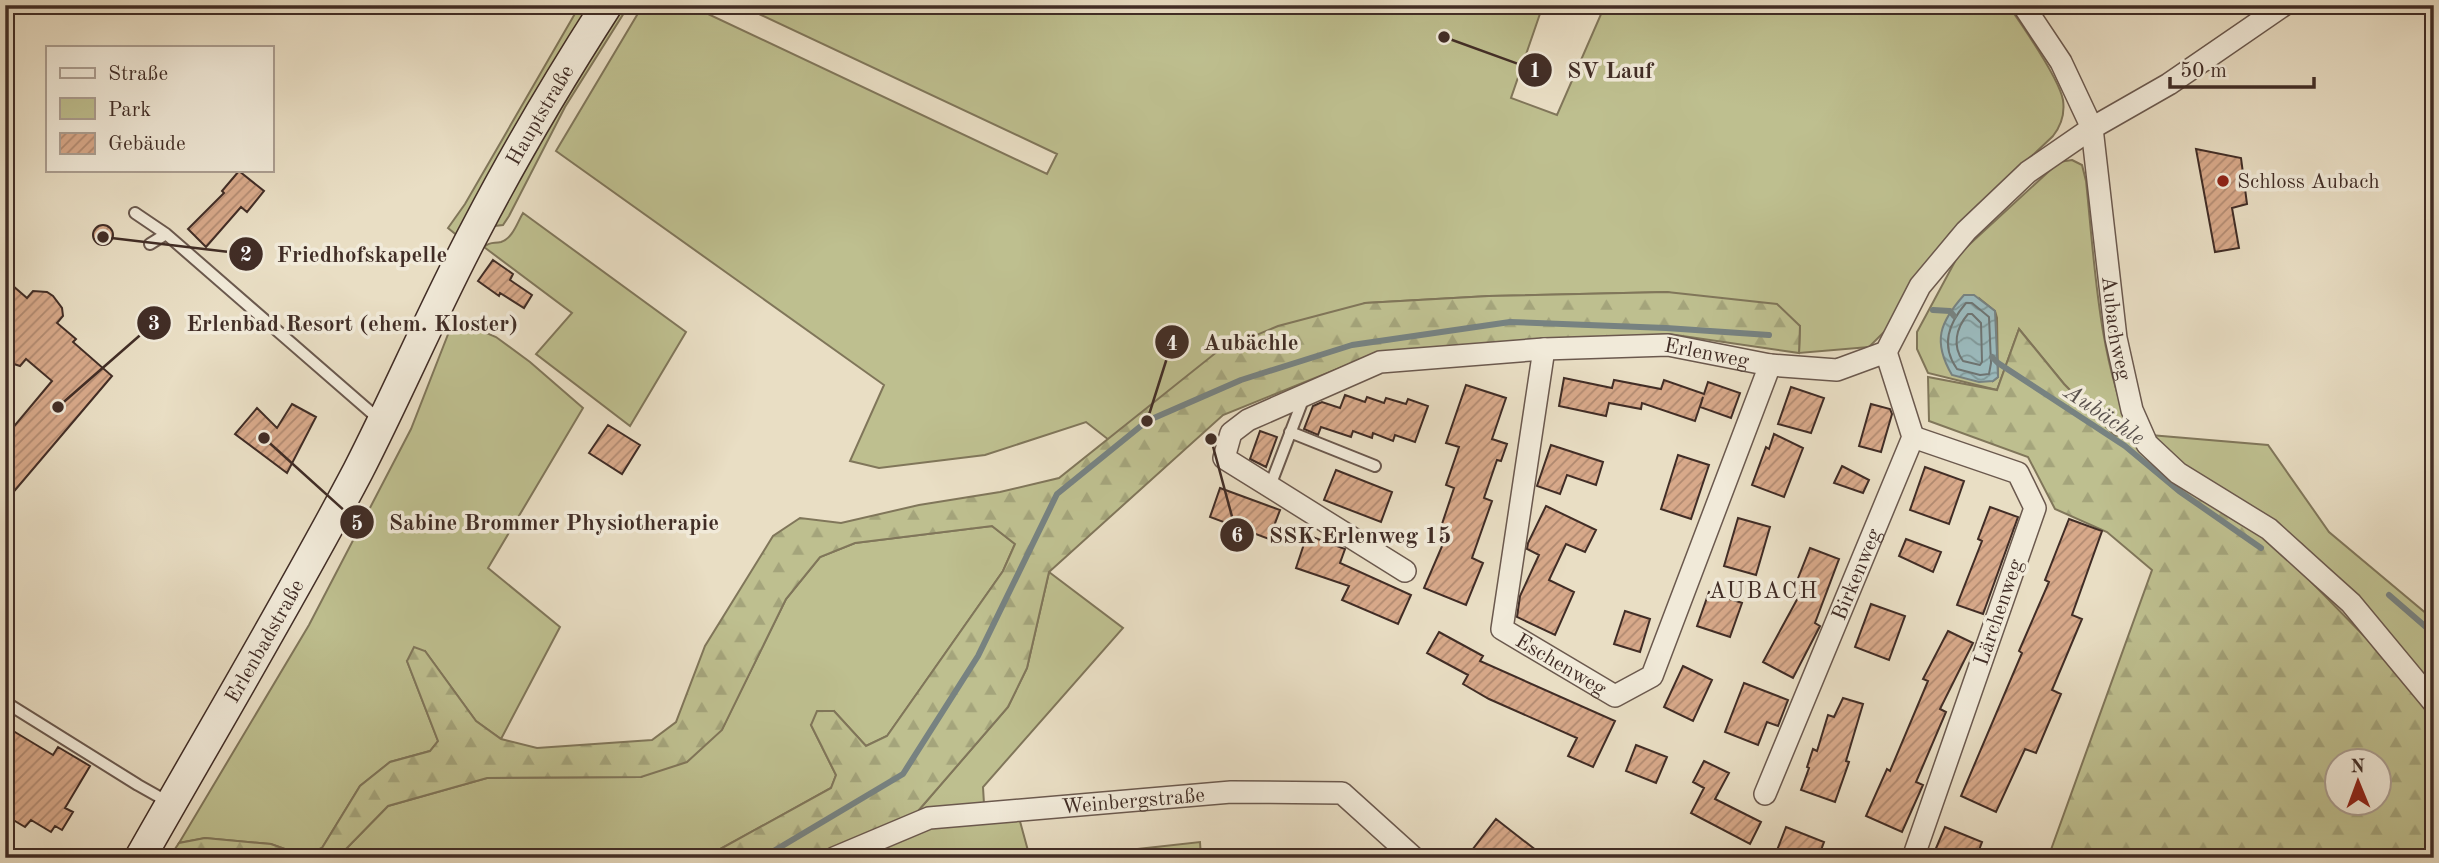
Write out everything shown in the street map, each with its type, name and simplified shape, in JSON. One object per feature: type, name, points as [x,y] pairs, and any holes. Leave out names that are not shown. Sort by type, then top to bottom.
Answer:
[{"type":"main road","name":"Hauptstraße","points":[[476,228],[568,67],[607,5]]},
{"type":"main road","name":"Erlenbadstraße","points":[[140,858],[331,522],[383,422],[476,228]]},
{"type":"street","name":"Aubachweg","points":[[2023,5],[2061,62],[2092,128],[2116,338],[2132,410],[2147,444],[2178,473],[2269,529],[2351,603],[2434,703]]},
{"type":"street","points":[[1913,437],[1886,352],[1920,286],[1966,231],[2028,172],[2092,128],[2169,84],[2284,5]]},
{"type":"street","name":"Erlenweg","points":[[1270,486],[1224,458],[1231,433],[1248,420],[1380,362],[1544,349],[1668,345],[1770,365],[1837,370],[1886,352]]},
{"type":"street","name":"Eschenweg","points":[[1544,349],[1502,629],[1615,696],[1652,677],[1770,365]]},
{"type":"street","name":"Birkenweg","points":[[1765,794],[1913,437]]},
{"type":"street","name":"Lärchenweg","points":[[1913,437],[2018,473],[2035,508],[1913,858]]},
{"type":"street","points":[[1270,486],[1405,571]]},
{"type":"street","name":"Weinbergstraße","points":[[834,858],[929,818],[1245,792],[1342,793],[1414,858]]},
{"type":"lane","points":[[135,213],[166,234],[383,422]]},
{"type":"lane","points":[[150,244],[166,234]]},
{"type":"lane","points":[[1270,486],[1304,397]]},
{"type":"lane","points":[[1290,432],[1375,466]]},
{"type":"lane","points":[[5,702],[171,803]]},
{"type":"green space","points":[[580,5],[595,5],[459,237],[448,228],[465,204]]},
{"type":"green space","points":[[617,5],[629,5],[565,107],[509,216],[503,225],[494,226],[515,174]]},
{"type":"green space","points":[[643,5],[689,5],[1047,174],[1057,154],[740,5],[1543,5],[1511,98],[1557,115],[1605,5],[2008,5],[2055,79],[2063,100],[2063,110],[2060,124],[2053,136],[1951,232],[1912,283],[1887,329],[1869,347],[1799,353],[1800,326],[1667,292],[1489,296],[1365,303],[1122,428],[1109,440],[1086,422],[985,455],[879,468],[850,461],[884,385],[556,151]]},
{"type":"green space","points":[[2072,160],[2082,165],[2105,342],[2121,404],[2132,434],[2115,436],[2064,384],[2019,329],[1997,390],[1928,373],[1917,349],[1917,332],[1959,254],[2059,162]],"holes":[[[1980,299],[1995,311],[1998,377],[1993,381]]]},
{"type":"green space","points":[[523,213],[686,332],[630,426],[536,354],[572,313],[484,247],[509,237]]},
{"type":"green space","points":[[1667,292],[1777,304],[1800,326],[1799,353],[1669,334],[1377,353],[1223,415],[1049,572],[1027,668],[1008,707],[912,818],[820,858],[704,858],[831,788],[836,775],[811,725],[817,711],[834,711],[866,746],[887,736],[1003,571],[1015,544],[992,526],[855,543],[820,557],[786,599],[722,730],[687,762],[641,777],[487,778],[388,806],[334,858],[169,858],[179,843],[205,838],[271,844],[304,856],[322,848],[360,786],[390,762],[430,751],[438,741],[407,661],[414,647],[425,651],[476,721],[501,739],[537,748],[652,740],[676,722],[705,646],[773,536],[800,518],[841,523],[1059,478],[1218,351],[1278,326],[1365,303],[1489,296]]},
{"type":"green space","points":[[454,319],[496,337],[530,362],[583,408],[488,568],[560,627],[501,739],[476,721],[425,651],[407,661],[438,741],[430,751],[390,762],[360,786],[322,848],[304,856],[271,844],[205,838],[179,843],[309,625],[411,429]]},
{"type":"green space","points":[[2019,329],[2064,384],[2115,436],[2132,434],[2281,551],[2369,641],[2434,715],[2434,858],[2048,858],[2152,570],[2107,532],[2055,509],[2028,457],[1929,421],[1928,377],[1997,390]]},
{"type":"green space","points":[[2150,435],[2268,445],[2329,532],[2434,620],[2434,690],[2368,611],[2302,544],[2187,472]]},
{"type":"green space","points":[[992,526],[1015,544],[1003,571],[887,736],[866,746],[834,711],[811,725],[836,775],[831,788],[704,858],[334,858],[388,806],[487,778],[641,777],[722,729],[786,599],[820,557],[855,543]]},
{"type":"green space","points":[[1049,572],[1123,628],[983,787],[984,804],[912,818],[1008,707],[1027,668]]},
{"type":"green space","points":[[1018,814],[1030,858],[854,858],[924,826]]},
{"type":"green space","points":[[1200,842],[1201,858],[1111,858],[1111,852]]},
{"type":"water","points":[[1964,295],[1974,295],[1995,311],[1998,377],[1993,381],[1979,382],[1952,375],[1942,352],[1944,323]]},
{"type":"building","name":"Schloss Aubach","points":[[2196,149],[2241,158],[2247,204],[2232,208],[2239,248],[2215,252]]},
{"type":"building","points":[[240,172],[264,191],[247,212],[241,207],[206,247],[188,229],[224,193],[222,191]]},
{"type":"building","points":[[103,225],[110,228],[113,235],[110,242],[103,245],[96,242],[93,235],[96,228]]},
{"type":"building","points":[[493,260],[513,274],[510,280],[532,295],[524,308],[500,293],[499,296],[478,281]]},
{"type":"building","points":[[5,279],[27,298],[33,291],[47,292],[53,296],[62,308],[63,316],[57,323],[76,339],[73,342],[112,376],[5,502],[5,437],[52,381],[26,359],[20,366],[5,361]]},
{"type":"building","points":[[1564,378],[1612,388],[1614,380],[1661,389],[1664,380],[1704,394],[1708,382],[1740,393],[1731,418],[1700,407],[1703,397],[1695,421],[1642,403],[1641,409],[1609,403],[1606,416],[1559,406]]},
{"type":"building","points":[[1466,385],[1506,398],[1492,439],[1507,444],[1501,461],[1497,460],[1484,498],[1492,501],[1472,558],[1483,563],[1466,605],[1424,588],[1449,530],[1441,527],[1454,488],[1446,485],[1459,447],[1446,443]]},
{"type":"building","points":[[1791,387],[1824,398],[1811,433],[1778,424]]},
{"type":"building","points":[[1345,395],[1365,402],[1367,397],[1384,403],[1386,398],[1406,404],[1408,399],[1428,406],[1415,442],[1395,435],[1393,441],[1373,433],[1372,438],[1353,431],[1351,437],[1321,427],[1318,435],[1304,429],[1313,406],[1322,402],[1340,408]]},
{"type":"building","points":[[292,404],[316,417],[287,473],[235,434],[257,408],[277,428]]},
{"type":"building","points":[[1871,404],[1890,409],[1892,414],[1881,452],[1859,446]]},
{"type":"building","points":[[608,425],[640,445],[622,474],[589,453]]},
{"type":"building","points":[[1260,431],[1277,437],[1266,467],[1250,459]]},
{"type":"building","points":[[1774,434],[1803,448],[1784,497],[1752,485],[1766,447],[1769,449]]},
{"type":"building","points":[[1551,445],[1603,462],[1596,485],[1567,475],[1560,494],[1537,486]]},
{"type":"building","points":[[1678,455],[1709,465],[1691,519],[1661,509]]},
{"type":"building","points":[[1842,466],[1869,480],[1863,493],[1834,483]]},
{"type":"building","points":[[1925,467],[1964,481],[1949,524],[1910,510]]},
{"type":"building","points":[[1336,470],[1392,492],[1381,522],[1324,500]]},
{"type":"building","points":[[1220,488],[1280,510],[1269,539],[1210,517]]},
{"type":"building","points":[[1546,506],[1596,530],[1585,552],[1566,544],[1549,580],[1574,592],[1555,635],[1517,617],[1520,596],[1539,555],[1527,549],[1528,543]]},
{"type":"building","points":[[1990,507],[2018,517],[1983,614],[1957,605],[1982,541],[1978,539]]},
{"type":"building","points":[[1738,518],[1770,527],[1756,575],[1724,566]]},
{"type":"building","points":[[2069,519],[2102,531],[2072,615],[2082,619],[2052,690],[2061,694],[2036,753],[2025,749],[1996,812],[1961,796],[2022,653],[2019,651],[2049,582],[2045,580]]},
{"type":"building","points":[[1307,535],[1345,549],[1340,563],[1411,595],[1398,624],[1342,600],[1349,586],[1296,568]]},
{"type":"building","points":[[1906,539],[1941,552],[1933,572],[1899,556]]},
{"type":"building","points":[[1810,548],[1839,559],[1815,623],[1820,626],[1793,678],[1763,662],[1800,594],[1793,591]]},
{"type":"building","points":[[1709,592],[1742,603],[1730,637],[1697,626]]},
{"type":"building","points":[[1871,604],[1905,616],[1889,660],[1855,647]]},
{"type":"building","points":[[1625,611],[1650,619],[1640,652],[1614,644]]},
{"type":"building","points":[[1948,631],[1973,643],[1940,709],[1946,712],[1916,782],[1923,785],[1902,832],[1866,816],[1887,769],[1890,771],[1928,681],[1923,679]]},
{"type":"building","points":[[1439,632],[1483,656],[1480,661],[1615,721],[1593,767],[1568,756],[1577,738],[1489,699],[1463,684],[1468,675],[1427,653]]},
{"type":"building","points":[[1683,666],[1712,680],[1693,721],[1664,707]]},
{"type":"building","points":[[1744,683],[1788,700],[1778,726],[1767,722],[1758,745],[1725,732]]},
{"type":"building","points":[[1843,698],[1863,704],[1846,761],[1849,762],[1835,802],[1801,790],[1813,749],[1817,751],[1828,715],[1834,717]]},
{"type":"building","points":[[5,726],[53,755],[58,747],[90,766],[65,808],[73,812],[62,830],[55,826],[51,832],[31,820],[25,827],[5,815]]},
{"type":"building","points":[[1636,745],[1667,757],[1656,783],[1626,771]]},
{"type":"building","points":[[1704,761],[1729,773],[1715,799],[1761,822],[1750,844],[1691,813],[1704,788],[1693,782]]},
{"type":"building","points":[[1496,819],[1546,858],[1466,858]]},
{"type":"building","points":[[1786,827],[1824,842],[1818,858],[1774,858]]},
{"type":"building","points":[[1945,827],[1982,842],[1976,858],[1947,858],[1934,853]]},
{"type":"waterway","name":"Aubächle","points":[[1933,310],[1950,311],[1954,316]]},
{"type":"waterway","name":"Aubächle","points":[[762,858],[903,774],[978,656],[1057,494],[1147,421],[1241,380],[1352,345],[1510,322],[1769,335]]},
{"type":"waterway","name":"Aubächle","points":[[1992,357],[2125,446],[2179,491],[2261,548]]},
{"type":"waterway","name":"Aubächle","points":[[2389,595],[2434,634]]},
{"type":"place","name":"SV Lauf","points":[[1444,37]]},
{"type":"place","name":"Schloss Aubach","points":[[2223,181]]},
{"type":"place","name":"Friedhofskapelle","points":[[103,237]]},
{"type":"place","name":"Erlenbad Resort (ehem. Kloster)","points":[[58,407]]},
{"type":"place","name":"Aubächle","points":[[1147,421]]},
{"type":"place","name":"Sabine Brommer Physiotherapie","points":[[264,438]]},
{"type":"place","name":"SSK Erlenweg 15","points":[[1211,439]]},
{"type":"district","name":"AUBACH","points":[[1764,590]]}]
